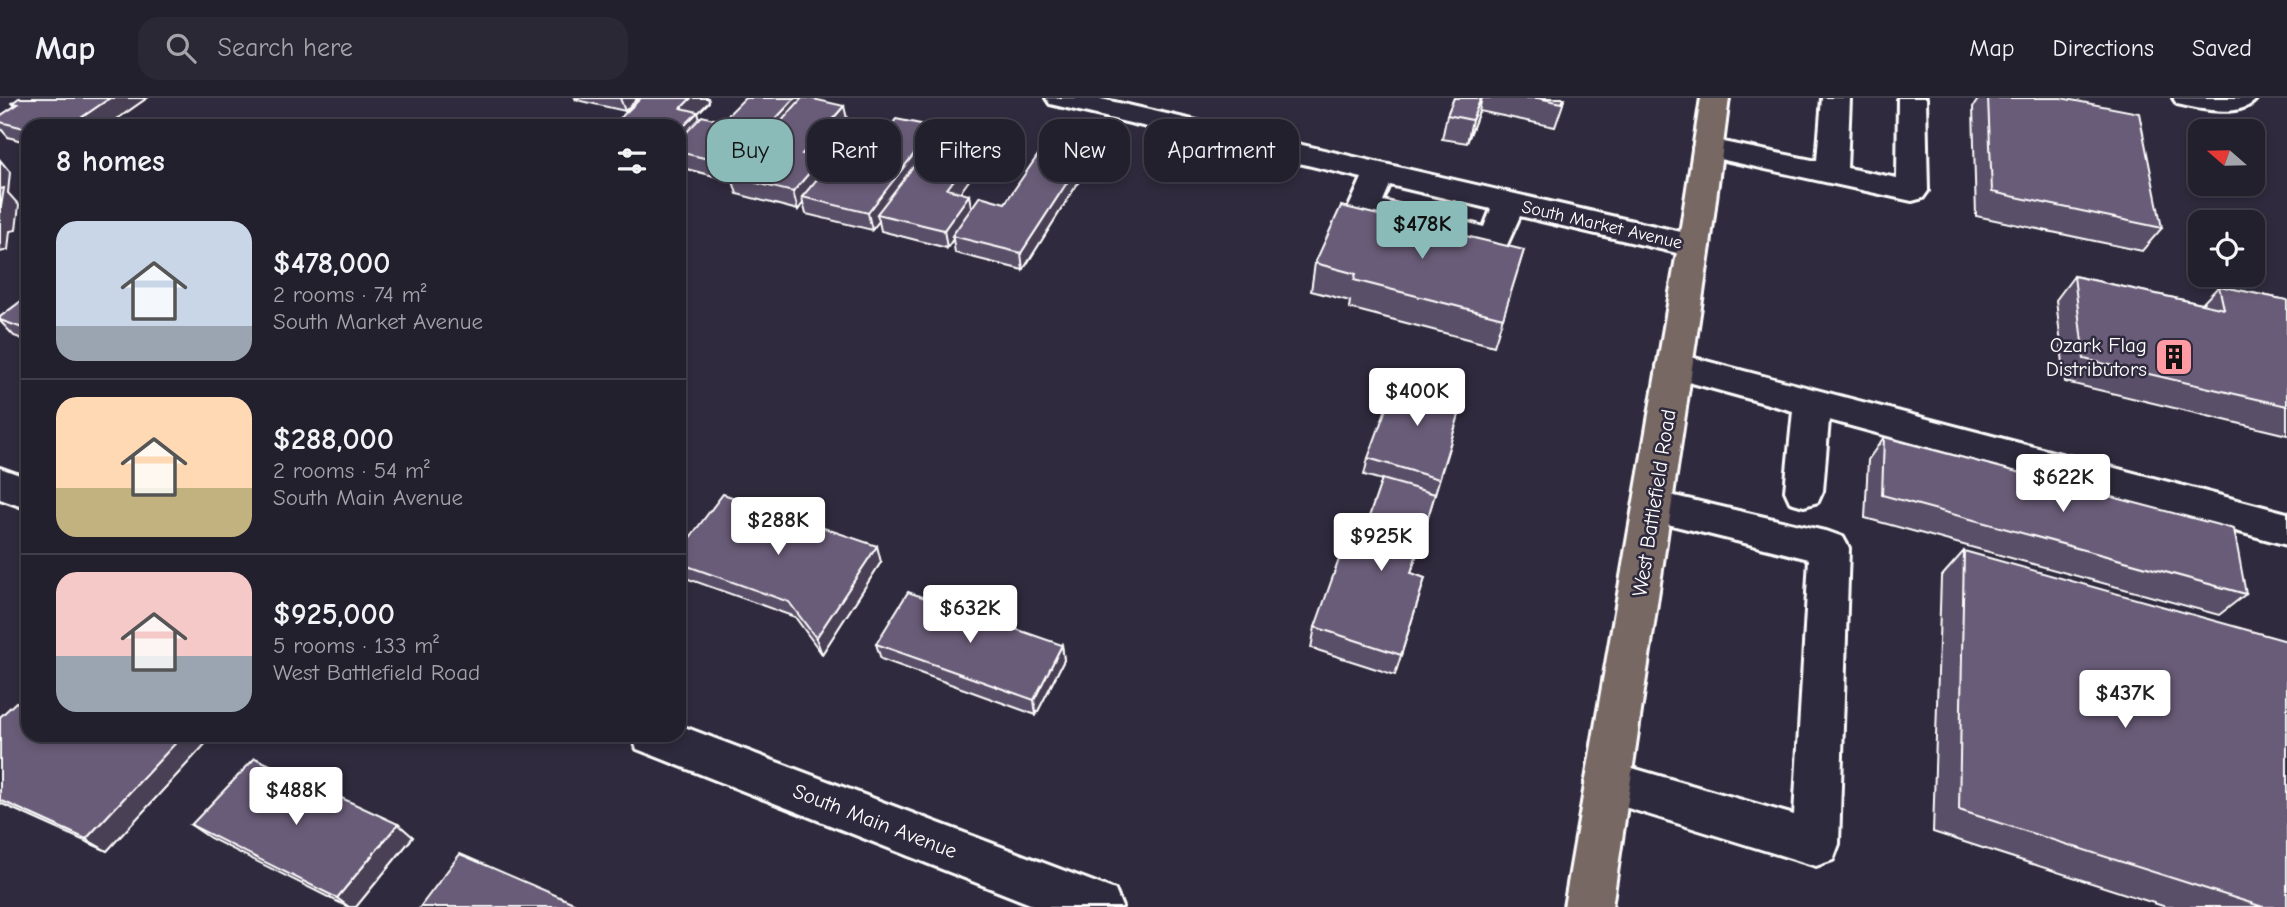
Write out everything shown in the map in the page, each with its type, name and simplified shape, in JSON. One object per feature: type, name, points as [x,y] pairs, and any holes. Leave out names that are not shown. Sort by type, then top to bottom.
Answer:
[{"type":"main road","name":"West Battlefield Road","points":[[1588,907],[1694,246],[1715,98]]},
{"type":"street","name":"South Market Avenue","points":[[1060,98],[1379,173],[1365,207],[1495,240],[1509,203],[1694,246]]},
{"type":"street","points":[[1831,175],[1836,98]]},
{"type":"street","points":[[1708,148],[1912,191],[1912,98]]},
{"type":"street","points":[[2186,98],[2235,102],[2243,98]]},
{"type":"street","points":[[1675,366],[2287,529]]},
{"type":"street","points":[[1804,491],[1812,402]]},
{"type":"street","points":[[0,483],[21,491]]},
{"type":"street","points":[[1608,782],[1816,844],[1829,548],[1653,506]]},
{"type":"street","name":"South Main Avenue","points":[[671,742],[1087,905]]},
{"type":"building","points":[[19,98],[110,98],[79,119],[21,119],[21,127],[0,122],[0,116],[18,104],[12,103]]},
{"type":"building","points":[[641,98],[691,98],[681,108],[698,112],[686,124],[686,119],[619,119]]},
{"type":"building","points":[[745,98],[795,98],[776,119],[724,119]]},
{"type":"building","points":[[802,98],[844,106],[833,119],[807,119],[807,148],[802,154],[807,155],[807,176],[793,192],[752,182],[793,182],[793,119],[783,119]]},
{"type":"building","points":[[1454,98],[1481,98],[1472,120],[1447,115]]},
{"type":"building","points":[[1538,98],[1564,98],[1562,103]]},
{"type":"building","points":[[1988,98],[2061,98],[2139,113],[2162,228],[1992,192]]},
{"type":"building","points":[[702,116],[714,119],[707,119],[707,159],[686,154],[686,133]]},
{"type":"building","points":[[901,120],[915,123],[915,153],[901,171]]},
{"type":"building","points":[[1039,153],[1039,182],[1067,182],[1021,253],[952,236],[980,196],[1005,203],[1019,182],[1025,182],[1025,174]]},
{"type":"building","points":[[915,164],[915,182],[952,182],[947,189],[969,195],[944,230],[877,214]]},
{"type":"building","points":[[815,182],[892,182],[868,213],[802,197]]},
{"type":"building","points":[[4,188],[0,213],[0,189]]},
{"type":"building","points":[[1341,206],[1524,250],[1503,318],[1354,280],[1356,274],[1315,263]]},
{"type":"building","name":"Ozark Flag Distributors","points":[[2074,276],[2224,309],[2219,287],[2287,300],[2287,406],[2084,359]]},
{"type":"building","points":[[21,301],[21,328],[0,320],[0,317]]},
{"type":"building","points":[[1398,376],[1450,390],[1453,402],[1462,405],[1439,479],[1368,458]]},
{"type":"building","points":[[1884,437],[2234,529],[2246,594],[1882,495]]},
{"type":"building","points":[[1382,479],[1435,494],[1411,573],[1425,578],[1401,655],[1315,627],[1342,551],[1356,555]]},
{"type":"building","points":[[723,494],[877,546],[816,638],[789,602],[686,565],[686,543]]},
{"type":"building","points":[[1964,551],[2287,641],[2287,907],[2263,907],[1959,810]]},
{"type":"building","points":[[908,592],[1062,645],[1034,700],[876,644]]},
{"type":"building","points":[[16,702],[21,704],[21,742],[176,742],[86,839],[0,800],[0,717]]},
{"type":"building","points":[[255,758],[398,824],[337,898],[191,825]]},
{"type":"building","points":[[460,854],[583,907],[420,907]]},
{"type":"place","name":"Ozark Flag Distributors","points":[[2174,357]]}]
